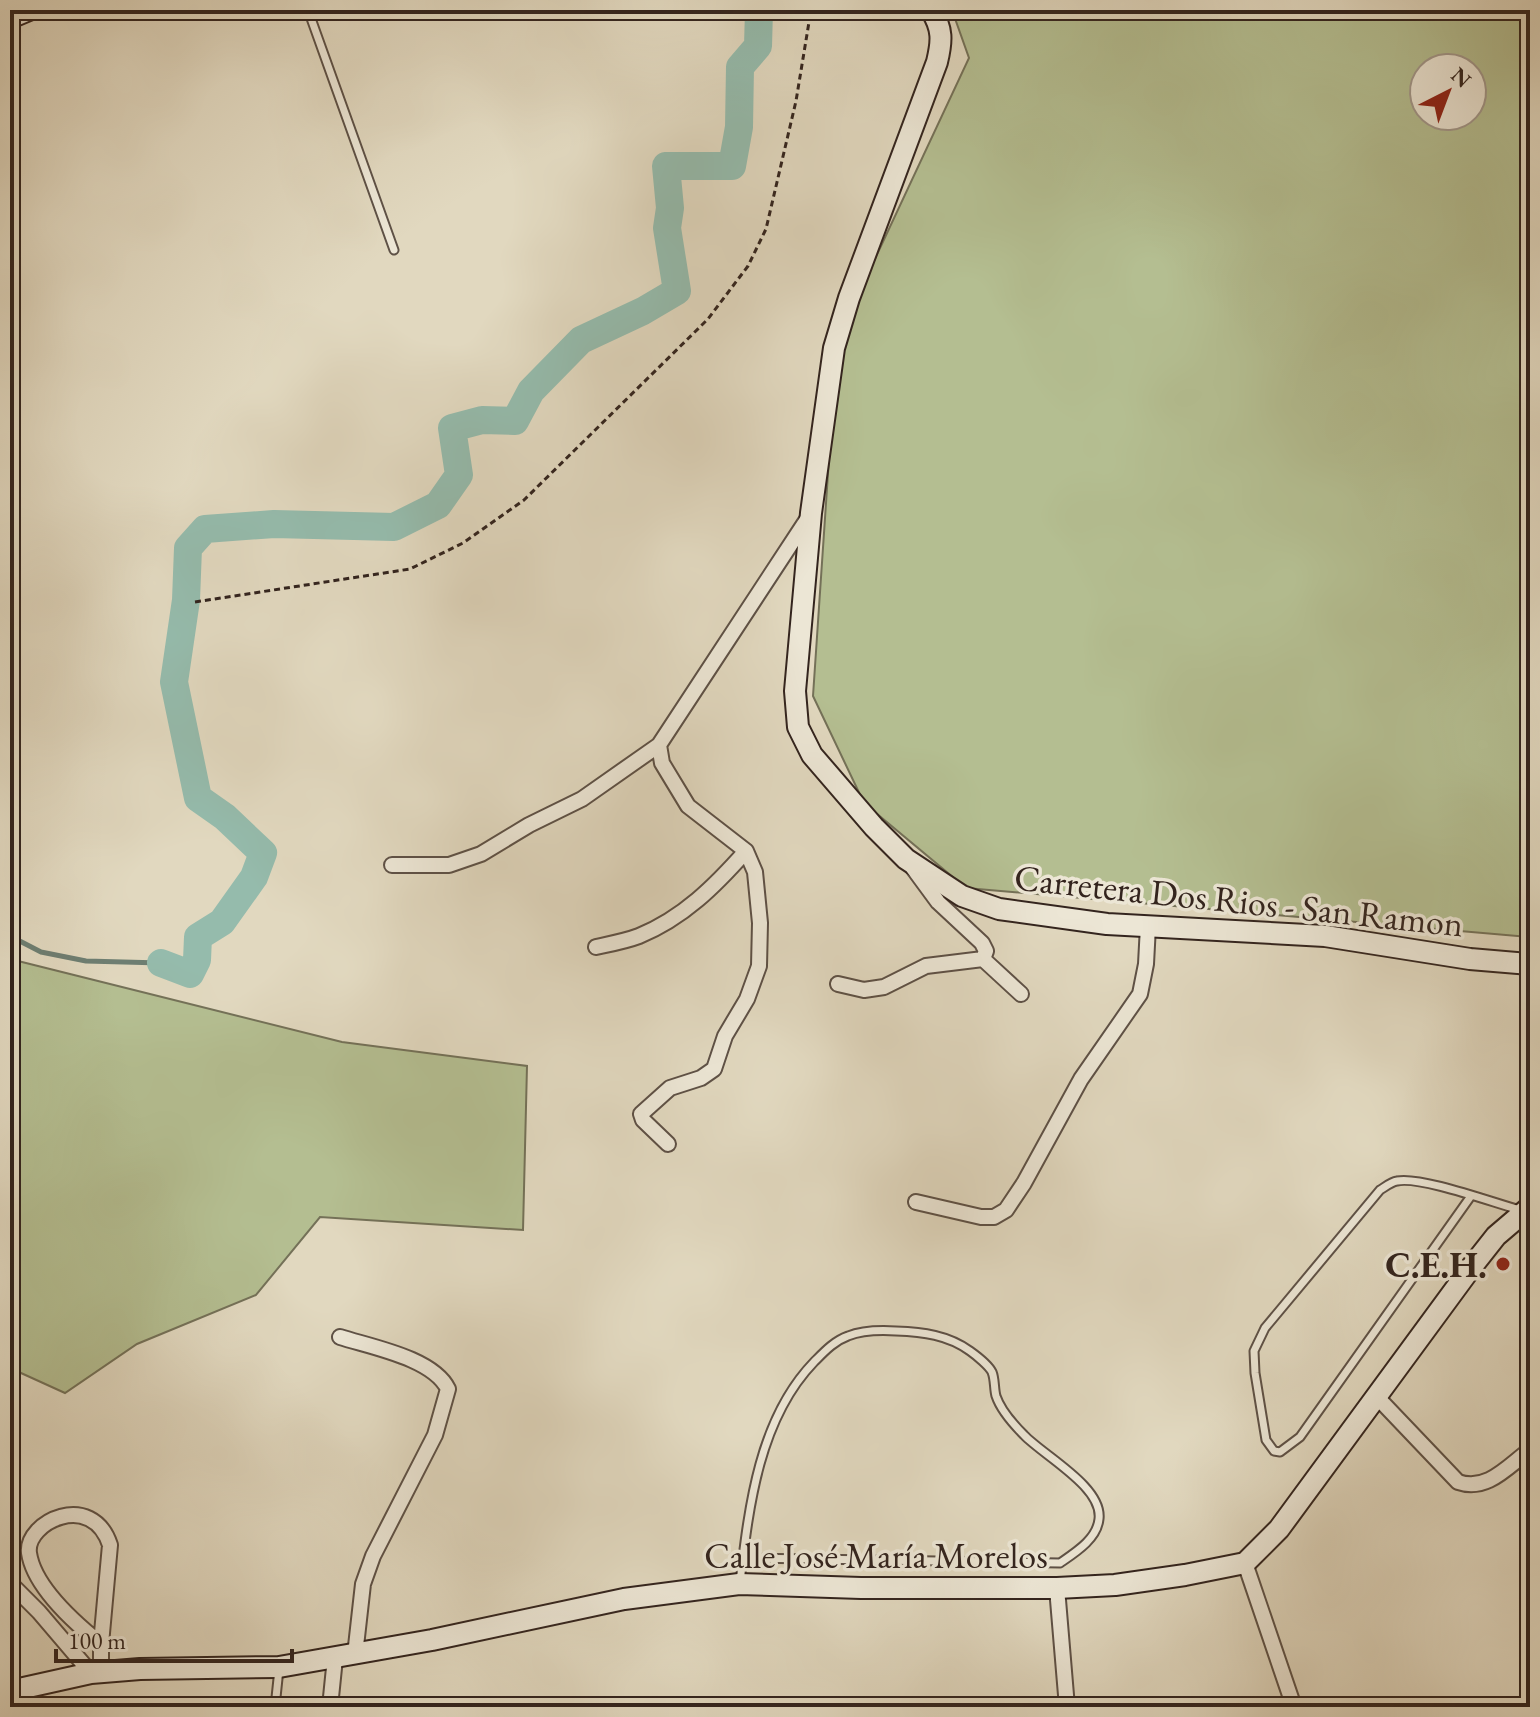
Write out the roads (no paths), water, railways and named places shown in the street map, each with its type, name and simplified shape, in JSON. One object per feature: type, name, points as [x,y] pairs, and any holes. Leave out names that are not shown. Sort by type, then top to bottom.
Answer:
[{"type":"main road","points":[[10,18],[29,10]]},
{"type":"main road","name":"Carretera Dos Rios - San Ramon","points":[[931,10],[940,24],[942,40],[929,88],[840,326],[829,381],[811,513],[795,691],[798,727],[812,755],[841,791],[906,859],[962,896],[999,909],[1107,924],[1325,936],[1470,959],[1530,964]]},
{"type":"main road","points":[[1245,1563],[1279,1529],[1496,1236],[1527,1209]]},
{"type":"main road","name":"Calle José María Morelos","points":[[10,1691],[96,1673],[279,1667],[624,1599],[739,1584],[861,1588],[1057,1588],[1171,1577],[1245,1563]]},
{"type":"street","points":[[392,865],[449,865],[481,854],[529,825],[582,799],[659,745],[811,513]]},
{"type":"street","points":[[659,745],[662,763],[688,806],[746,851],[755,872],[760,923],[759,966],[747,999],[725,1036],[714,1069],[701,1078],[670,1088],[641,1114],[643,1120],[668,1144]]},
{"type":"street","points":[[596,947],[638,936],[685,912],[718,883],[746,851]]},
{"type":"street","points":[[906,859],[938,902],[982,943],[986,951],[983,959]]},
{"type":"street","points":[[916,1202],[981,1217],[994,1217],[1006,1210],[1081,1079],[1140,994],[1146,964],[1148,926]]},
{"type":"street","points":[[838,984],[864,990],[884,987],[926,966],[983,959],[1021,994]]},
{"type":"street","points":[[330,1707],[373,1556],[435,1435],[448,1389],[436,1372],[404,1357],[340,1337]]},
{"type":"street","points":[[1377,1397],[1458,1482],[1472,1487],[1485,1484],[1530,1450]]},
{"type":"street","points":[[96,1673],[101,1644],[110,1545],[105,1530],[88,1516],[74,1514],[59,1518],[43,1525],[31,1538],[29,1551],[33,1566],[42,1584],[61,1606],[101,1644]]},
{"type":"street","points":[[1245,1563],[1294,1707]]},
{"type":"street","points":[[10,1583],[96,1673]]},
{"type":"street","points":[[1057,1588],[1067,1707]]},
{"type":"lane","points":[[308,10],[394,250]]},
{"type":"lane","points":[[1471,1196],[1300,1437],[1288,1449],[1274,1451],[1266,1440],[1254,1351],[1265,1328],[1380,1190],[1397,1181],[1417,1182],[1527,1209]]},
{"type":"lane","points":[[739,1584],[743,1558],[762,1458],[779,1408],[800,1377],[827,1349],[847,1336],[872,1330],[925,1332],[951,1340],[972,1352],[992,1372],[996,1398],[1011,1422],[1037,1448],[1086,1486],[1096,1501],[1099,1518],[1091,1537],[1080,1550],[1060,1563],[743,1558]]},
{"type":"lane","points":[[275,1707],[279,1667]]},
{"type":"waterway","points":[[161,963],[190,974],[197,960],[198,937],[222,922],[254,877],[263,853],[225,817],[198,798],[174,682],[186,600],[188,548],[205,529],[274,524],[394,527],[438,505],[459,475],[452,428],[482,420],[515,421],[531,391],[581,340],[677,291],[667,228],[670,208],[666,166],[732,166],[739,127],[740,67],[758,46],[759,10]]},
{"type":"waterway","points":[[10,936],[41,952],[86,961],[161,963]]},
{"type":"place","name":"C.E.H.","points":[[1503,1264]]}]
